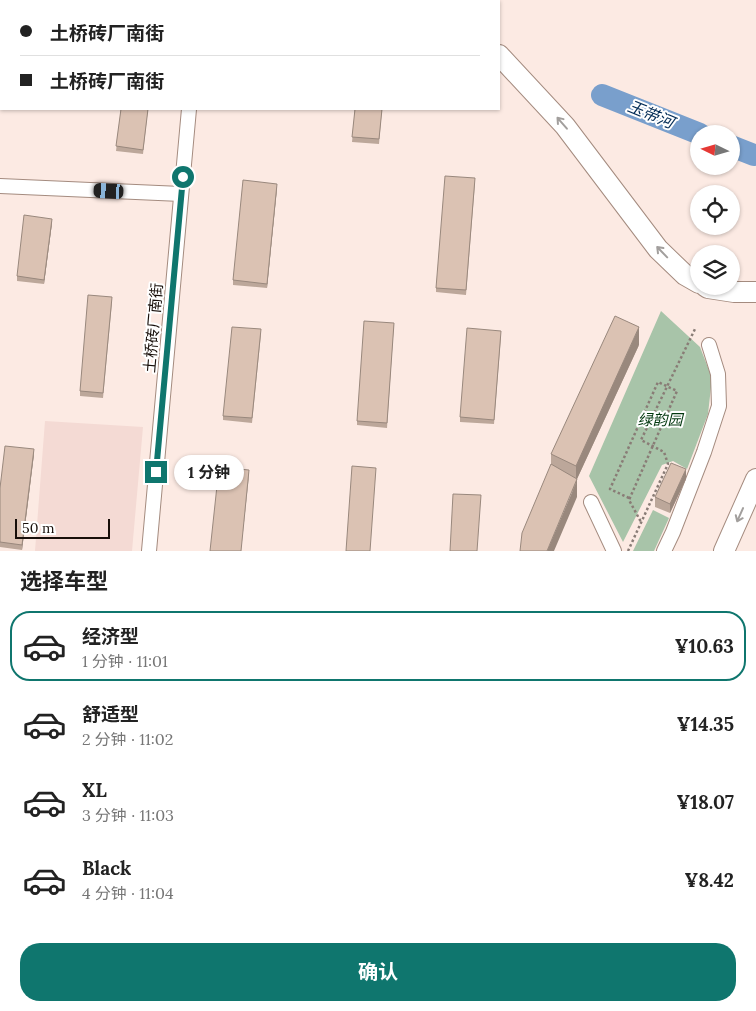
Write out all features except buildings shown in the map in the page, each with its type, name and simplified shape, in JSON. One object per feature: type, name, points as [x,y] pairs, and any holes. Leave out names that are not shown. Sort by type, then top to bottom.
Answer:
[{"type":"highway","points":[[500,56],[565,126],[658,249],[690,278]]},
{"type":"highway","points":[[740,292],[756,292]]},
{"type":"highway","points":[[724,551],[756,479]]},
{"type":"street","name":"土桥砖厂南街","points":[[149,551],[188,110]]},
{"type":"street","points":[[0,186],[181,194]]},
{"type":"street","points":[[664,551],[687,497],[719,406],[718,374],[709,345]]},
{"type":"street","points":[[591,502],[614,551]]},
{"type":"path","points":[[628,551],[668,464],[664,452],[641,440],[695,329]]},
{"type":"path","points":[[629,498],[610,489],[658,382],[677,391],[653,446],[629,498],[628,500],[641,522]]},
{"type":"shaded area","points":[[45,421],[143,427],[132,551],[35,551]]},
{"type":"green space","name":"绿韵园","points":[[661,311],[700,347],[712,378],[708,414],[687,469],[673,461],[662,465],[623,542],[589,476]]},
{"type":"green space","points":[[653,510],[669,518],[654,551],[633,551]]},
{"type":"waterway","name":"玉带河","points":[[602,95],[690,130]]},
{"type":"waterway","name":"玉带河","points":[[740,150],[754,155]]},
{"type":"route","points":[[156,472],[183,177]]}]
